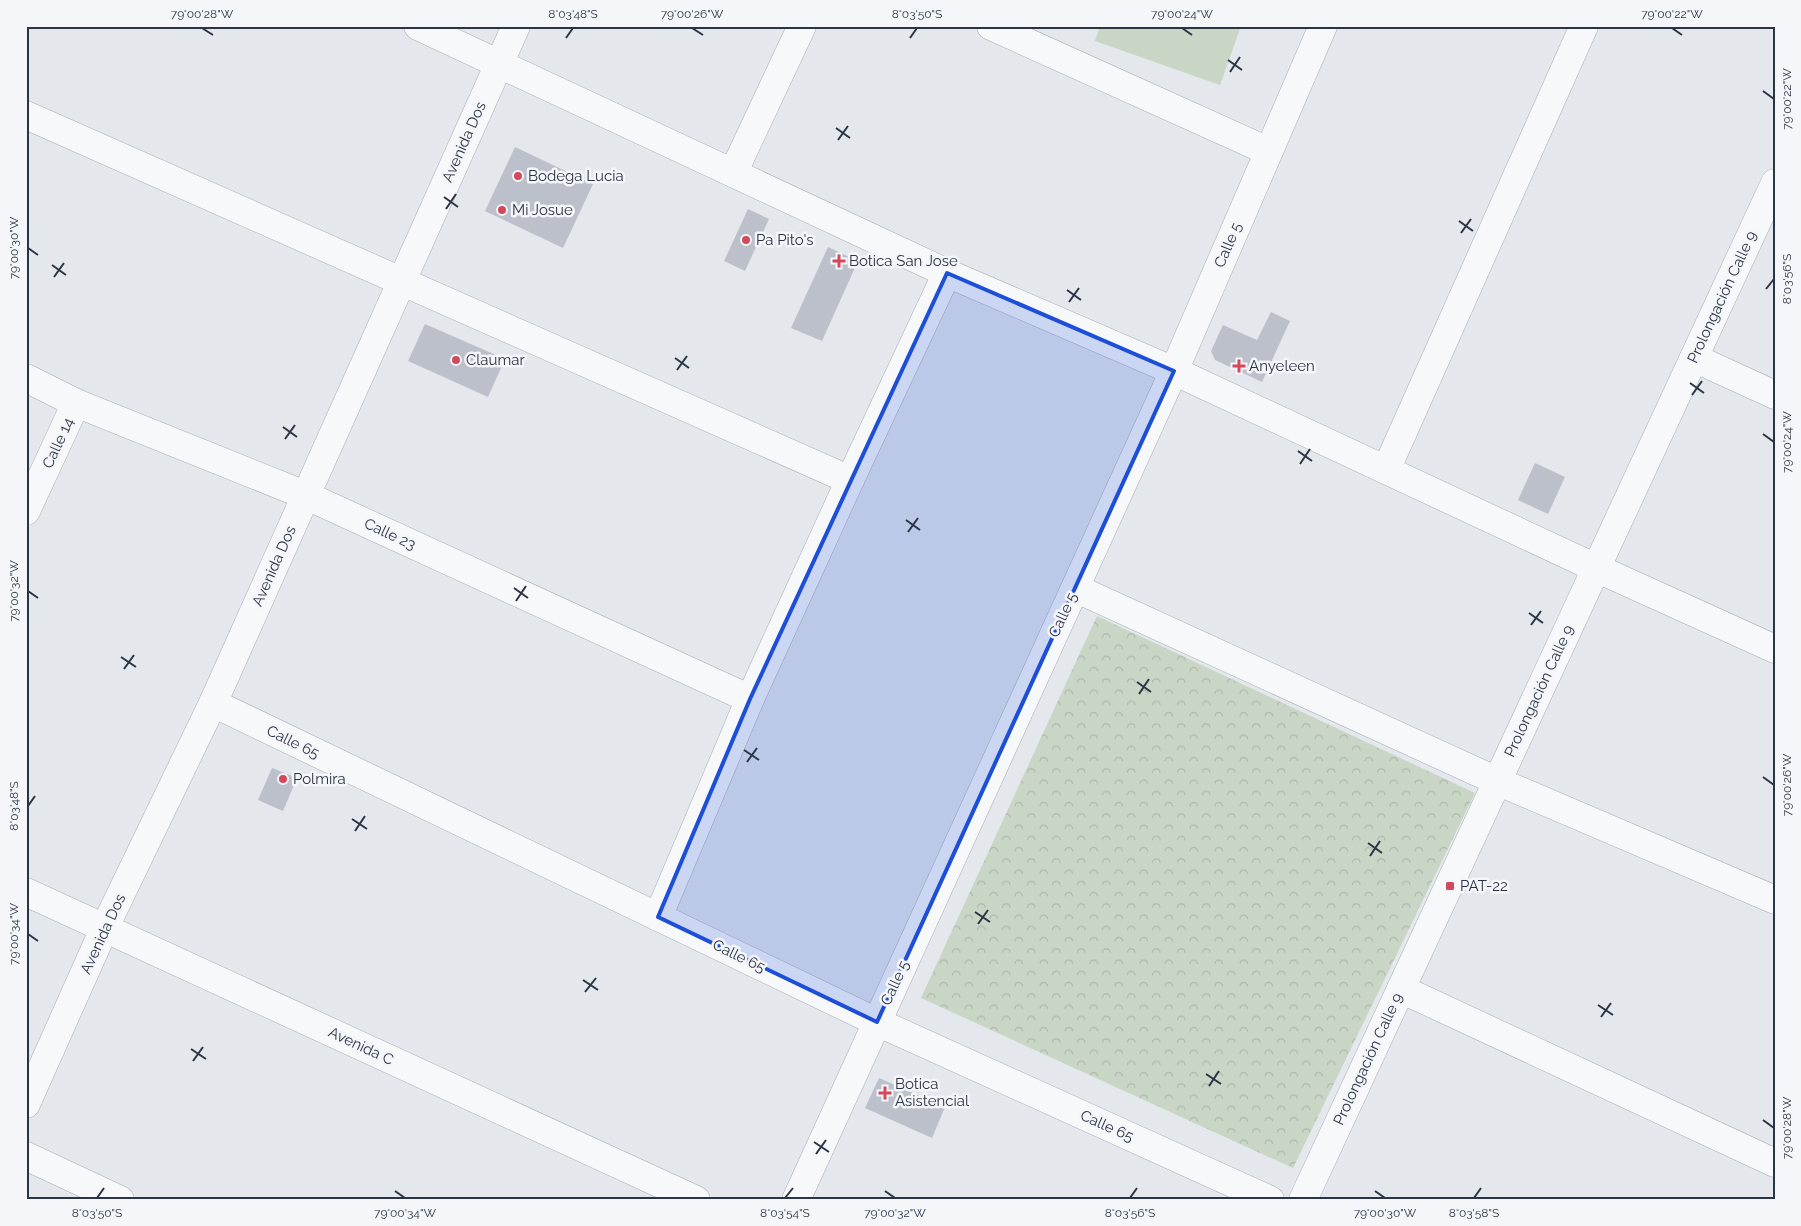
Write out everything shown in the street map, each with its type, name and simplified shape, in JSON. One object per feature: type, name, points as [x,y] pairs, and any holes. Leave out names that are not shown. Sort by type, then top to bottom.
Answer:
[{"type":"street","points":[[418,26],[947,273],[1174,371],[1596,568],[1775,649]]},
{"type":"street","name":"Avenida Dos","points":[[26,1104],[104,929],[213,704],[516,26]]},
{"type":"street","points":[[733,173],[802,26]]},
{"type":"street","points":[[991,26],[1268,151]]},
{"type":"street","name":"Calle 5","points":[[796,1200],[1174,371],[1323,26]]},
{"type":"street","points":[[1386,470],[1584,26]]},
{"type":"street","points":[[26,115],[850,480]]},
{"type":"street","name":"Prolongación Calle 9","points":[[1303,1200],[1775,183]]},
{"type":"street","points":[[658,917],[750,699],[947,273]]},
{"type":"street","points":[[1694,358],[1775,395]]},
{"type":"street","name":"Calle 23","points":[[26,378],[76,402],[305,495],[750,699]]},
{"type":"street","name":"Calle 14","points":[[26,511],[76,402]]},
{"type":"street","points":[[1076,588],[1497,781],[1775,900]]},
{"type":"street","name":"Calle 65","points":[[213,704],[877,1022],[1270,1200]]},
{"type":"street","name":"Avenida C","points":[[26,892],[696,1200]]},
{"type":"street","points":[[1401,989],[1775,1163]]},
{"type":"street","points":[[26,1156],[120,1200]]},
{"type":"highlighted area","points":[[947,273],[1174,371],[877,1022],[658,917],[750,699]]},
{"type":"green space","points":[[1100,26],[1241,26],[1220,85],[1095,41]]},
{"type":"green space","points":[[1097,616],[1475,793],[1293,1168],[921,998]]},
{"type":"building","points":[[515,147],[593,184],[563,248],[485,211]]},
{"type":"building","name":"Pa Pito's","points":[[748,209],[769,219],[745,271],[724,261]]},
{"type":"building","points":[[828,247],[858,261],[822,341],[791,328]]},
{"type":"building","points":[[1271,312],[1290,321],[1262,382],[1215,360],[1211,351],[1223,325],[1257,340]]},
{"type":"building","name":"Claumar","points":[[425,324],[505,359],[488,397],[408,361]]},
{"type":"building","points":[[1535,463],[1565,477],[1548,514],[1518,500]]},
{"type":"building","points":[[272,768],[297,778],[283,811],[258,800]]},
{"type":"building","points":[[879,1078],[945,1107],[932,1138],[865,1108]]},
{"type":"place","name":"Bodega Lucia","points":[[518,176]]},
{"type":"place","name":"Mi Josue","points":[[502,210]]},
{"type":"place","name":"Pa Pito's","points":[[746,240]]},
{"type":"place","name":"Botica San Jose","points":[[839,261]]},
{"type":"place","name":"Claumar","points":[[456,360]]},
{"type":"place","name":"Anyeleen","points":[[1239,366]]},
{"type":"place","name":"Polmira","points":[[283,779]]},
{"type":"place","name":"PAT-22","points":[[1450,886]]},
{"type":"place","name":"Botica Asistencial","points":[[885,1093]]}]
